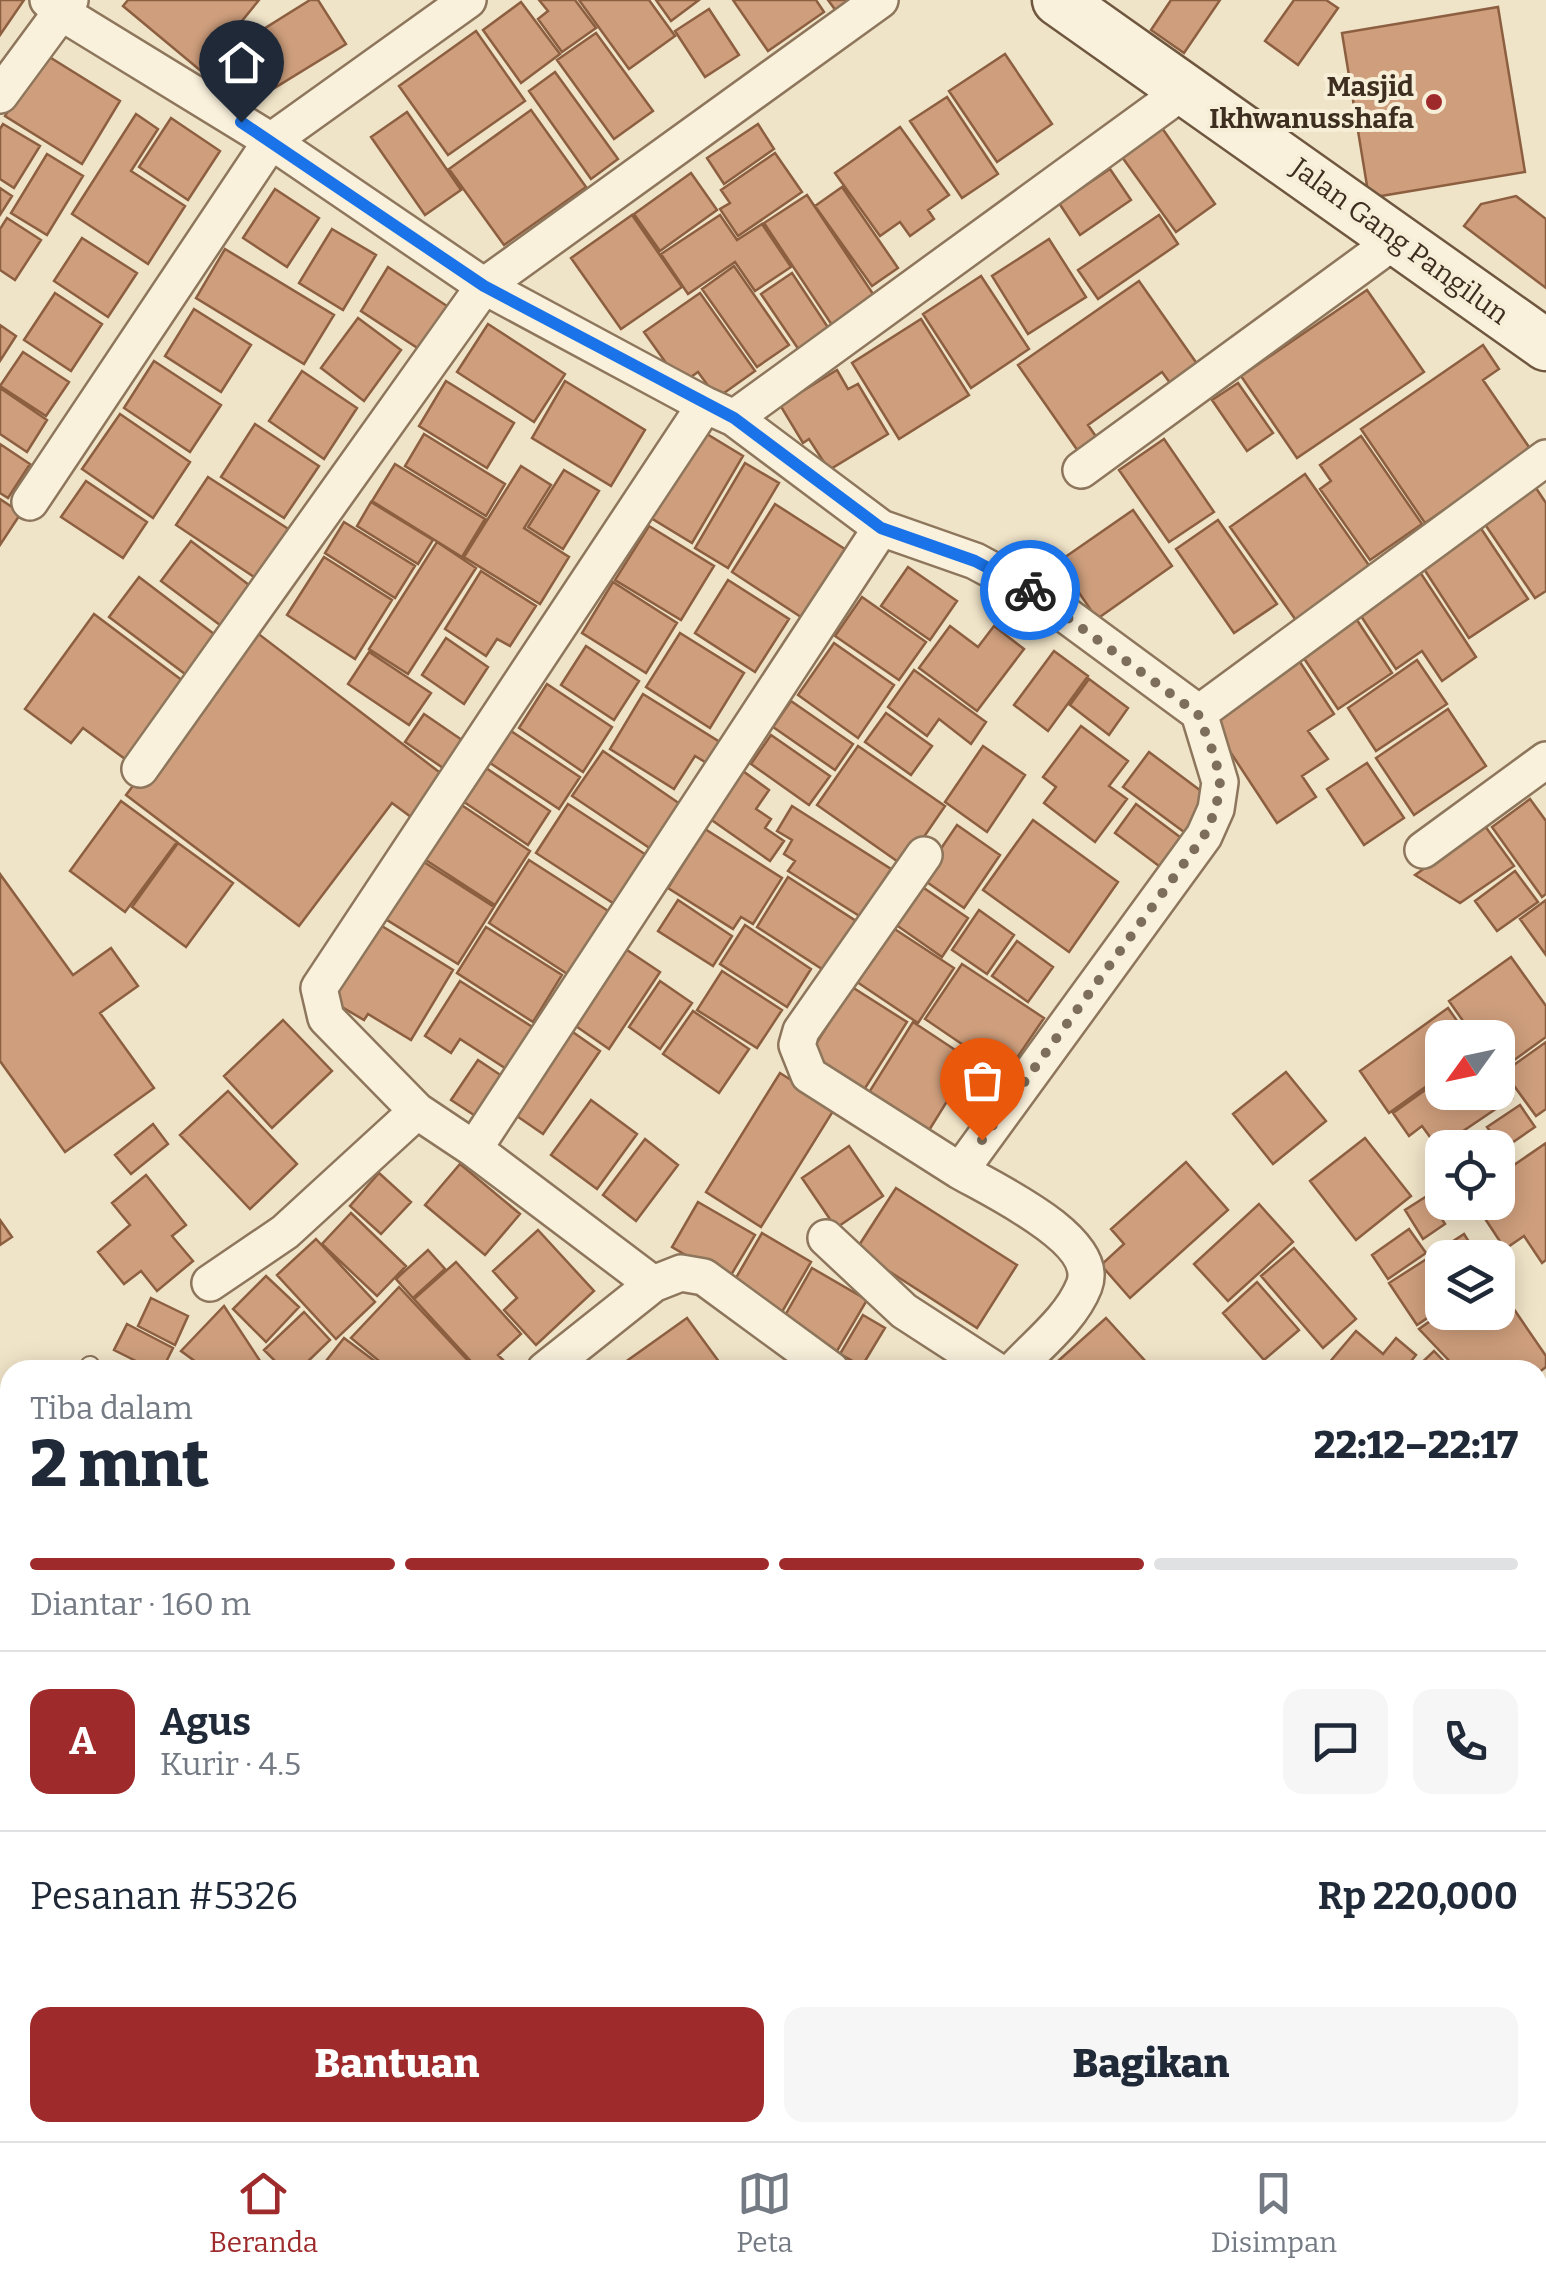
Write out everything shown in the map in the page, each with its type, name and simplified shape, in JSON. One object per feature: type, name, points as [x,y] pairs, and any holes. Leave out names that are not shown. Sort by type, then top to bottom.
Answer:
[{"type":"street","points":[[30,502],[271,141],[468,0]]},
{"type":"street","points":[[140,769],[484,286],[880,0]]},
{"type":"street","name":"Jalan Gang Pangilun","points":[[1058,0],[1546,345]]},
{"type":"street","points":[[0,95],[59,4],[271,141],[484,286],[719,412],[881,528],[975,561],[1040,596],[1198,714],[1220,782],[1216,809],[1204,836],[960,1171]]},
{"type":"street","points":[[653,1284],[417,1110],[326,1018],[319,988],[719,412],[1186,88]]},
{"type":"street","points":[[1081,470],[1398,239]]},
{"type":"street","points":[[1198,714],[1546,458]]},
{"type":"street","points":[[474,1150],[881,528]]},
{"type":"street","points":[[1423,850],[1546,760]]},
{"type":"street","points":[[924,855],[801,1031],[796,1045],[809,1075],[1047,1222],[1070,1242],[1086,1274],[1085,1284],[1072,1306],[1023,1360]]},
{"type":"street","points":[[210,1282],[285,1232],[417,1110]]},
{"type":"street","points":[[826,1238],[904,1310],[980,1360]]},
{"type":"street","points":[[558,1360],[653,1284],[681,1272],[704,1276],[818,1360]]},
{"type":"building","points":[[0,0],[24,0],[0,35]]},
{"type":"building","points":[[128,0],[259,0],[201,71],[123,6]]},
{"type":"building","points":[[310,0],[318,0],[346,44],[268,92],[238,45]]},
{"type":"building","points":[[539,0],[575,0],[596,28],[562,52],[538,19],[548,11]]},
{"type":"building","points":[[579,0],[649,0],[675,36],[629,69]]},
{"type":"building","points":[[656,0],[699,0],[671,21]]},
{"type":"building","points":[[733,0],[816,0],[824,12],[768,51]]},
{"type":"building","points":[[828,0],[861,0],[839,15]]},
{"type":"building","points":[[1171,0],[1220,0],[1184,53],[1151,30]]},
{"type":"building","points":[[1294,0],[1326,0],[1338,8],[1298,65],[1265,41]]},
{"type":"building","points":[[521,2],[560,54],[521,83],[483,30]]},
{"type":"building","name":"Masjid Ikhwanusshafa","points":[[1498,7],[1525,172],[1369,198],[1342,33]]},
{"type":"building","points":[[709,9],[739,55],[705,77],[675,31]]},
{"type":"building","points":[[476,31],[525,101],[448,155],[399,86]]},
{"type":"building","points":[[596,33],[653,111],[614,139],[557,60]]},
{"type":"building","points":[[43,53],[120,101],[82,164],[5,116]]},
{"type":"building","points":[[1005,54],[1052,124],[997,162],[949,91]]},
{"type":"building","points":[[555,72],[618,159],[591,179],[529,91]]},
{"type":"building","points":[[947,97],[998,174],[962,198],[910,121]]},
{"type":"building","points":[[531,110],[586,187],[504,245],[449,169]]},
{"type":"building","points":[[407,112],[461,190],[425,215],[371,137]]},
{"type":"building","points":[[136,114],[158,129],[131,171],[185,206],[148,264],[72,214]]},
{"type":"building","points":[[171,118],[220,151],[188,200],[139,167]]},
{"type":"building","points":[[3,124],[40,146],[14,188],[0,179]]},
{"type":"building","points":[[758,124],[774,149],[724,184],[707,158]]},
{"type":"building","points":[[900,127],[949,195],[928,210],[934,219],[910,236],[900,222],[880,236],[835,173]]},
{"type":"building","points":[[1162,128],[1215,204],[1176,232],[1122,157]]},
{"type":"building","points":[[775,153],[802,192],[738,236],[720,209],[730,203],[721,190]]},
{"type":"building","points":[[47,154],[83,176],[47,235],[11,213]]},
{"type":"building","points":[[1110,169],[1131,200],[1080,235],[1059,203]]},
{"type":"building","points":[[691,173],[717,210],[660,251],[634,214]]},
{"type":"building","points":[[842,187],[898,268],[872,286],[815,206]]},
{"type":"building","points":[[0,188],[12,196],[0,215]]},
{"type":"building","points":[[275,189],[319,218],[287,267],[243,238]]},
{"type":"building","points":[[807,195],[875,297],[832,325],[764,223]]},
{"type":"building","points":[[1516,196],[1546,219],[1546,288],[1464,226],[1481,204]]},
{"type":"building","points":[[632,215],[682,287],[621,329],[571,258]]},
{"type":"building","points":[[720,215],[737,240],[762,224],[791,267],[755,291],[735,262],[688,294],[661,254]]},
{"type":"building","points":[[1159,215],[1178,244],[1098,299],[1078,270]]},
{"type":"building","points":[[7,218],[41,240],[15,280],[0,270],[0,229]]},
{"type":"building","points":[[332,229],[376,255],[343,310],[299,283]]},
{"type":"building","points":[[82,238],[137,273],[108,317],[54,281]]},
{"type":"building","points":[[1049,239],[1086,297],[1028,334],[992,276]]},
{"type":"building","points":[[225,249],[334,315],[304,364],[196,298]]},
{"type":"building","points":[[734,266],[789,345],[757,367],[702,289]]},
{"type":"building","points":[[388,267],[447,306],[419,349],[361,311]]},
{"type":"building","points":[[792,273],[829,329],[799,350],[761,294]]},
{"type":"building","points":[[981,276],[1029,349],[971,388],[923,314]]},
{"type":"building","points":[[1139,281],[1200,368],[1173,387],[1162,372],[1088,425],[1097,438],[1078,451],[1018,365]]},
{"type":"building","points":[[1367,290],[1424,372],[1297,458],[1241,376]]},
{"type":"building","points":[[55,293],[102,324],[71,371],[24,340]]},
{"type":"building","points":[[700,293],[755,371],[717,398],[698,372],[681,384],[644,332]]},
{"type":"building","points":[[194,309],[251,345],[221,392],[165,356]]},
{"type":"building","points":[[358,318],[401,350],[364,401],[321,368]]},
{"type":"building","points":[[921,319],[969,395],[899,439],[852,363]]},
{"type":"building","points":[[488,324],[565,374],[534,422],[457,372]]},
{"type":"building","points":[[0,325],[16,336],[0,361]]},
{"type":"building","points":[[1483,345],[1499,369],[1483,380],[1531,450],[1425,523],[1361,429]]},
{"type":"building","points":[[23,352],[69,382],[46,416],[0,386]]},
{"type":"building","points":[[154,361],[221,405],[190,452],[124,408]]},
{"type":"building","points":[[837,370],[848,389],[858,384],[888,434],[829,470],[809,439],[803,443],[780,405]]},
{"type":"building","points":[[302,371],[357,408],[324,459],[269,421]]},
{"type":"building","points":[[446,381],[514,423],[487,468],[419,426]]},
{"type":"building","points":[[565,381],[645,430],[611,486],[532,438]]},
{"type":"building","points":[[1238,383],[1273,433],[1247,451],[1212,400]]},
{"type":"building","points":[[0,388],[47,420],[27,452],[0,434]]},
{"type":"building","points":[[120,414],[190,462],[153,518],[82,469]]},
{"type":"building","points":[[255,424],[319,466],[284,518],[221,477]]},
{"type":"building","points":[[702,431],[743,456],[692,543],[651,518]]},
{"type":"building","points":[[424,434],[505,484],[486,516],[405,466]]},
{"type":"building","points":[[1361,436],[1422,524],[1370,560],[1320,489],[1331,481],[1320,465]]},
{"type":"building","points":[[1164,439],[1214,512],[1169,542],[1119,470]]},
{"type":"building","points":[[0,444],[30,464],[8,498],[0,493]]},
{"type":"building","points":[[745,463],[779,483],[728,568],[695,548]]},
{"type":"building","points":[[395,464],[485,519],[462,557],[372,501]]},
{"type":"building","points":[[521,466],[551,485],[524,528],[569,557],[540,604],[464,557]]},
{"type":"building","points":[[564,470],[599,491],[563,549],[528,527]]},
{"type":"building","points":[[1305,474],[1375,574],[1300,626],[1230,527]]},
{"type":"building","points":[[208,477],[290,530],[257,579],[176,525]]},
{"type":"building","points":[[86,481],[147,522],[123,558],[61,517]]},
{"type":"building","points":[[1532,482],[1546,503],[1546,591],[1535,598],[1480,517]]},
{"type":"building","points":[[0,499],[21,513],[0,545]]},
{"type":"building","points":[[371,502],[433,540],[418,564],[357,526]]},
{"type":"building","points":[[775,504],[848,551],[804,619],[732,572]]},
{"type":"building","points":[[1133,510],[1172,566],[1097,619],[1058,562]]},
{"type":"building","points":[[1218,520],[1277,604],[1234,633],[1176,549]]},
{"type":"building","points":[[344,522],[415,566],[395,598],[325,553]]},
{"type":"building","points":[[649,526],[714,566],[681,620],[615,580]]},
{"type":"building","points":[[1480,527],[1528,599],[1469,638],[1422,566]]},
{"type":"building","points":[[191,541],[253,588],[224,628],[161,581]]},
{"type":"building","points":[[437,542],[476,568],[408,674],[369,649]]},
{"type":"building","points":[[324,557],[392,600],[355,659],[287,615]]},
{"type":"building","points":[[1416,566],[1476,657],[1442,681],[1422,651],[1396,669],[1355,607]]},
{"type":"building","points":[[908,567],[957,601],[930,640],[881,606]]},
{"type":"building","points":[[481,571],[536,606],[510,646],[497,639],[486,656],[445,629]]},
{"type":"building","points":[[139,577],[218,637],[189,677],[109,617]]},
{"type":"building","points":[[728,580],[789,619],[755,672],[695,633]]},
{"type":"building","points":[[613,582],[677,623],[646,673],[582,633]]},
{"type":"building","points":[[862,597],[926,642],[899,680],[835,636]]},
{"type":"building","points":[[1351,611],[1392,673],[1338,709],[1297,648]]},
{"type":"building","points":[[94,614],[183,681],[125,759],[83,728],[71,743],[25,709]]},
{"type":"building","points":[[950,626],[978,647],[994,626],[1024,649],[977,711],[919,668]]},
{"type":"building","points":[[252,629],[447,778],[415,820],[392,803],[299,926],[126,795]]},
{"type":"building","points":[[680,633],[744,673],[710,728],[646,687]]},
{"type":"building","points":[[446,638],[488,667],[464,704],[422,675]]},
{"type":"building","points":[[834,643],[894,685],[858,738],[798,695]]},
{"type":"building","points":[[586,646],[639,681],[614,720],[561,685]]},
{"type":"building","points":[[1054,651],[1088,676],[1048,731],[1014,705]]},
{"type":"building","points":[[369,652],[431,693],[409,725],[348,684]]},
{"type":"building","points":[[1296,656],[1334,714],[1308,731],[1328,759],[1302,776],[1316,797],[1277,823],[1206,715]]},
{"type":"building","points":[[1417,660],[1447,704],[1376,751],[1348,708]]},
{"type":"building","points":[[914,670],[986,722],[971,744],[939,719],[927,736],[888,707]]},
{"type":"building","points":[[1089,679],[1128,708],[1109,735],[1070,705]]},
{"type":"building","points":[[547,684],[612,727],[583,772],[519,728]]},
{"type":"building","points":[[643,694],[723,744],[710,765],[695,756],[674,789],[610,749]]},
{"type":"building","points":[[791,701],[853,744],[835,770],[773,727]]},
{"type":"building","points":[[1448,709],[1486,766],[1414,815],[1376,758]]},
{"type":"building","points":[[886,713],[932,746],[911,775],[865,742]]},
{"type":"building","points":[[424,714],[465,742],[446,770],[405,742]]},
{"type":"building","points":[[1081,726],[1128,761],[1109,786],[1127,799],[1095,842],[1044,803],[1056,787],[1043,777]]},
{"type":"building","points":[[511,731],[580,777],[559,809],[490,763]]},
{"type":"building","points":[[771,735],[830,776],[809,805],[751,764]]},
{"type":"building","points":[[858,746],[945,806],[904,866],[817,805]]},
{"type":"building","points":[[983,746],[1025,775],[987,832],[945,802]]},
{"type":"building","points":[[603,751],[683,806],[654,851],[572,796]]},
{"type":"building","points":[[1149,752],[1209,797],[1184,832],[1123,787]]},
{"type":"building","points":[[1367,763],[1404,818],[1364,845],[1327,789]]},
{"type":"building","points":[[736,766],[769,790],[756,809],[771,819],[765,828],[784,841],[770,861],[703,814]]},
{"type":"building","points":[[486,768],[550,811],[528,845],[464,802]]},
{"type":"building","points":[[1530,799],[1546,821],[1546,894],[1542,897],[1492,827]]},
{"type":"building","points":[[454,800],[530,851],[495,905],[418,855]]},
{"type":"building","points":[[121,801],[177,842],[125,912],[70,871]]},
{"type":"building","points":[[568,804],[651,858],[619,907],[536,853]]},
{"type":"building","points":[[1136,804],[1184,840],[1163,869],[1115,833]]},
{"type":"building","points":[[792,806],[891,869],[861,917],[788,871],[795,861],[784,854],[792,840],[777,831]]},
{"type":"building","points":[[1033,820],[1118,882],[1069,952],[983,890]]},
{"type":"building","points":[[957,825],[1000,855],[964,908],[921,878]]},
{"type":"building","points":[[1485,826],[1514,866],[1460,903],[1415,875]]},
{"type":"building","points":[[705,829],[782,878],[753,924],[741,917],[733,929],[668,888]]},
{"type":"building","points":[[178,843],[233,883],[186,947],[132,907]]},
{"type":"building","points":[[416,857],[494,907],[458,964],[379,915]]},
{"type":"building","points":[[529,860],[613,914],[572,977],[489,923]]},
{"type":"building","points":[[1515,871],[1538,902],[1497,931],[1475,901]]},
{"type":"building","points":[[0,874],[73,975],[111,948],[138,986],[100,1013],[154,1088],[65,1152],[0,1061]]},
{"type":"building","points":[[788,877],[856,921],[825,971],[757,927]]},
{"type":"building","points":[[918,884],[968,918],[942,957],[892,922]]},
{"type":"building","points":[[678,900],[732,936],[713,966],[658,931]]},
{"type":"building","points":[[1546,900],[1546,955],[1520,919]]},
{"type":"building","points":[[979,910],[1014,935],[987,974],[952,950]]},
{"type":"building","points":[[377,923],[453,970],[411,1040],[368,1014],[364,1020],[330,1000]]},
{"type":"building","points":[[745,925],[811,969],[787,1007],[720,964]]},
{"type":"building","points":[[890,926],[954,968],[918,1023],[854,980]]},
{"type":"building","points":[[486,927],[562,975],[533,1022],[457,973]]},
{"type":"building","points":[[1017,941],[1053,967],[1028,1002],[992,976]]},
{"type":"building","points":[[618,944],[660,972],[609,1049],[567,1020]]},
{"type":"building","points":[[1511,957],[1546,1006],[1546,1037],[1515,1059],[1515,1020],[1462,1020],[1449,1001]]},
{"type":"building","points":[[962,964],[1044,1018],[1006,1074],[925,1019]]},
{"type":"building","points":[[722,971],[782,1010],[757,1048],[697,1010]]},
{"type":"building","points":[[460,981],[534,1028],[508,1070],[460,1039],[451,1053],[425,1036]]},
{"type":"building","points":[[660,981],[692,1003],[660,1049],[629,1027]]},
{"type":"building","points":[[852,987],[907,1022],[862,1093],[807,1058]]},
{"type":"building","points":[[1448,1008],[1456,1020],[1431,1020]]},
{"type":"building","points":[[693,1011],[749,1049],[719,1093],[663,1054]]},
{"type":"building","points":[[283,1020],[332,1071],[272,1128],[224,1076]]},
{"type":"building","points":[[913,1022],[972,1061],[923,1140],[863,1102]]},
{"type":"building","points":[[1425,1024],[1425,1087],[1389,1113],[1360,1071]]},
{"type":"building","points":[[567,1028],[600,1051],[543,1134],[511,1112]]},
{"type":"building","points":[[1546,1042],[1546,1109],[1536,1116],[1515,1087],[1515,1064]]},
{"type":"building","points":[[478,1060],[502,1076],[477,1117],[451,1100]]},
{"type":"building","points":[[1286,1072],[1326,1121],[1273,1164],[1233,1114]]},
{"type":"building","points":[[780,1073],[835,1108],[761,1227],[706,1192]]},
{"type":"building","points":[[1425,1090],[1425,1110],[1494,1110],[1465,1130],[1425,1130],[1422,1126],[1409,1136],[1393,1113]]},
{"type":"building","points":[[228,1091],[297,1164],[250,1209],[180,1135]]},
{"type":"building","points":[[591,1100],[637,1134],[597,1189],[551,1155]]},
{"type":"building","points":[[1520,1105],[1535,1127],[1515,1141],[1515,1130],[1489,1130],[1487,1127]]},
{"type":"building","points":[[153,1124],[168,1144],[131,1174],[115,1155]]},
{"type":"building","points":[[1365,1138],[1411,1196],[1356,1240],[1310,1181]]},
{"type":"building","points":[[645,1139],[678,1165],[636,1221],[603,1195]]},
{"type":"building","points":[[1546,1143],[1546,1260],[1542,1263],[1524,1236],[1515,1242],[1499,1240],[1486,1220],[1515,1220],[1515,1164]]},
{"type":"building","points":[[849,1146],[883,1196],[836,1228],[802,1178]]},
{"type":"building","points":[[1186,1162],[1228,1210],[1130,1298],[1101,1265],[1124,1244],[1111,1229]]},
{"type":"building","points":[[460,1164],[520,1214],[485,1255],[425,1205]]},
{"type":"building","points":[[379,1173],[411,1202],[381,1234],[350,1206]]},
{"type":"building","points":[[146,1175],[186,1225],[172,1236],[193,1261],[157,1291],[141,1271],[124,1284],[98,1252],[130,1225],[112,1203]]},
{"type":"building","points":[[896,1188],[1017,1265],[977,1328],[856,1250]]},
{"type":"building","points":[[1425,1197],[1425,1220],[1442,1220],[1445,1224],[1423,1239],[1405,1210]]},
{"type":"building","points":[[698,1202],[755,1235],[728,1280],[672,1247]]},
{"type":"building","points":[[1259,1204],[1293,1242],[1228,1301],[1194,1264]]},
{"type":"building","points":[[351,1213],[406,1266],[377,1296],[322,1244]]},
{"type":"building","points":[[0,1220],[12,1237],[0,1245]]},
{"type":"building","points":[[1409,1229],[1425,1252],[1388,1279],[1372,1255]]},
{"type":"building","points":[[538,1230],[594,1291],[536,1345],[504,1310],[517,1298],[493,1271]]},
{"type":"building","points":[[762,1233],[811,1262],[782,1312],[733,1283]]},
{"type":"building","points":[[316,1239],[375,1302],[336,1339],[277,1275]]},
{"type":"building","points":[[1294,1248],[1356,1319],[1323,1348],[1261,1276]]},
{"type":"building","points":[[428,1250],[445,1269],[413,1298],[396,1279]]},
{"type":"building","points":[[1425,1260],[1425,1320],[1417,1325],[1389,1283]]},
{"type":"building","points":[[456,1262],[521,1334],[498,1355],[503,1360],[470,1360],[414,1299]]},
{"type":"building","points":[[812,1268],[867,1300],[837,1351],[783,1319]]},
{"type":"building","points":[[266,1276],[299,1307],[266,1342],[233,1309]]},
{"type":"building","points":[[1257,1282],[1299,1330],[1264,1360],[1223,1313]]},
{"type":"building","points":[[399,1287],[467,1360],[378,1360],[351,1338]]},
{"type":"building","points":[[151,1298],[188,1316],[175,1345],[138,1326]]},
{"type":"building","points":[[224,1306],[259,1360],[193,1360],[181,1351]]},
{"type":"building","points":[[1515,1311],[1546,1360],[1448,1360],[1419,1329],[1425,1325],[1425,1330],[1515,1330]]},
{"type":"building","points":[[304,1312],[330,1340],[309,1360],[274,1360],[264,1350]]},
{"type":"building","points":[[863,1315],[885,1328],[866,1360],[851,1360],[840,1354]]},
{"type":"building","points":[[687,1318],[718,1360],[628,1360]]},
{"type":"building","points":[[1106,1318],[1144,1360],[1059,1360]]},
{"type":"building","points":[[127,1324],[173,1348],[167,1360],[134,1360],[114,1350]]},
{"type":"building","points":[[1356,1331],[1383,1354],[1396,1338],[1416,1355],[1412,1360],[1331,1360]]},
{"type":"building","points":[[344,1338],[373,1360],[327,1360]]},
{"type":"building","points":[[1434,1351],[1443,1360],[1425,1360]]},
{"type":"way so far","points":[[982,1140],[1204,836],[1216,809],[1220,782],[1198,714],[1030,590]]},
{"type":"place","name":"Masjid Ikhwanusshafa","points":[[1434,102]]},
{"type":"route","points":[[241,122],[484,286],[734,418],[881,528],[975,561],[1030,590]]}]
